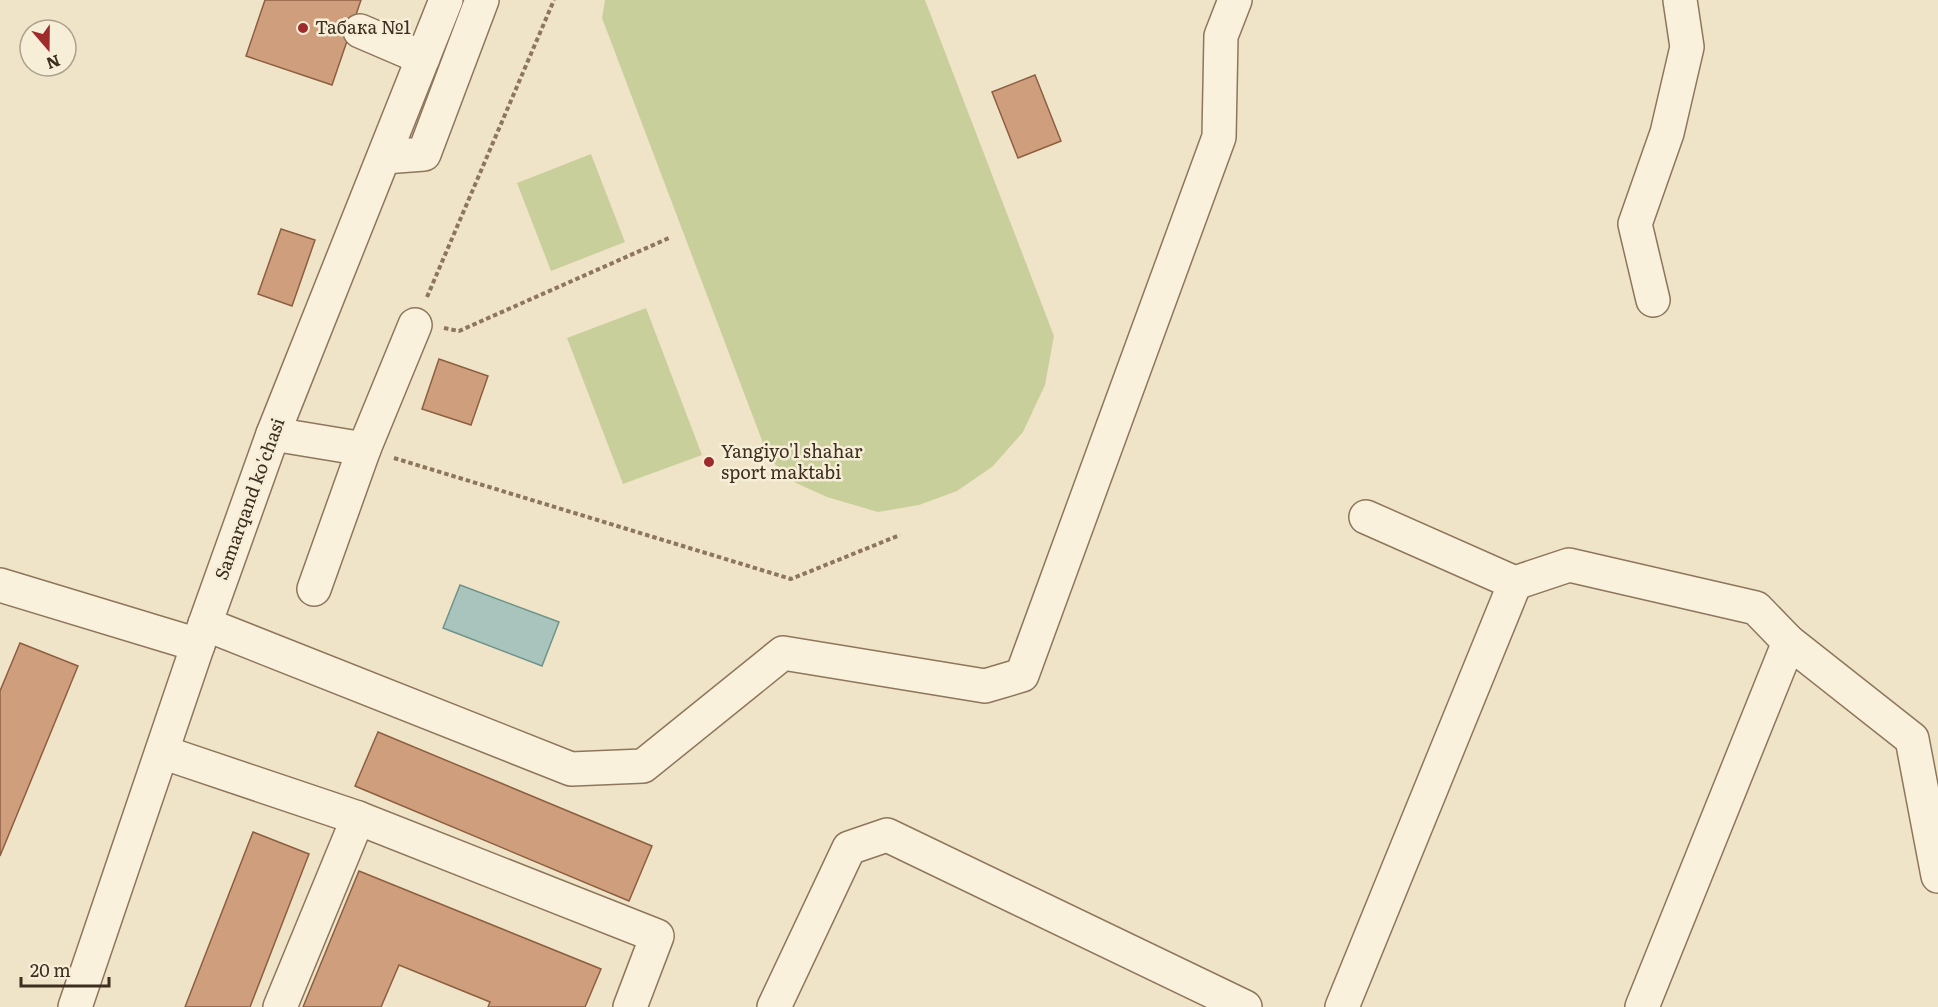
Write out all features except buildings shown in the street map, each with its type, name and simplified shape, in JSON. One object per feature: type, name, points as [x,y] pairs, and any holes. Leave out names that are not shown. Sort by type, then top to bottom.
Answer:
[{"type":"street","name":"Samarqand ko'chasi","points":[[75,1007],[201,634],[273,434],[446,0]]},
{"type":"street","points":[[384,158],[424,154],[482,0]]},
{"type":"street","points":[[0,585],[201,634],[571,769],[643,766],[783,653],[986,686],[1022,675],[1219,137],[1221,36],[1235,0]]},
{"type":"street","points":[[1653,300],[1635,224],[1667,133],[1687,47],[1680,0]]},
{"type":"street","points":[[360,31],[423,58]]},
{"type":"street","points":[[314,589],[364,450],[415,325]]},
{"type":"street","points":[[273,434],[364,450]]},
{"type":"street","points":[[1366,517],[1515,583],[1569,566],[1756,608],[1789,642],[1912,739],[1938,876]]},
{"type":"street","points":[[1342,1007],[1515,583]]},
{"type":"street","points":[[1642,1007],[1789,642]]},
{"type":"street","points":[[162,752],[358,818],[657,936],[630,1007]]},
{"type":"street","points":[[280,1007],[358,818]]},
{"type":"street","points":[[774,1007],[849,848],[887,835],[1245,1007]]},
{"type":"path","points":[[554,0],[415,325],[459,331],[669,237]]},
{"type":"path","points":[[364,450],[790,579],[900,535]]},
{"type":"green space","points":[[605,0],[925,0],[1054,336],[1045,385],[1023,432],[992,467],[957,491],[919,505],[878,512],[827,497],[796,483],[769,459],[602,18]]},
{"type":"green space","points":[[591,154],[625,242],[551,271],[517,183]]},
{"type":"green space","points":[[646,308],[702,455],[623,484],[567,338]]},
{"type":"water","points":[[460,585],[559,622],[542,666],[443,628]]},
{"type":"place","name":"Табака №1","points":[[303,28]]},
{"type":"place","name":"Yangiyo'l shahar sport maktabi","points":[[709,462]]}]
